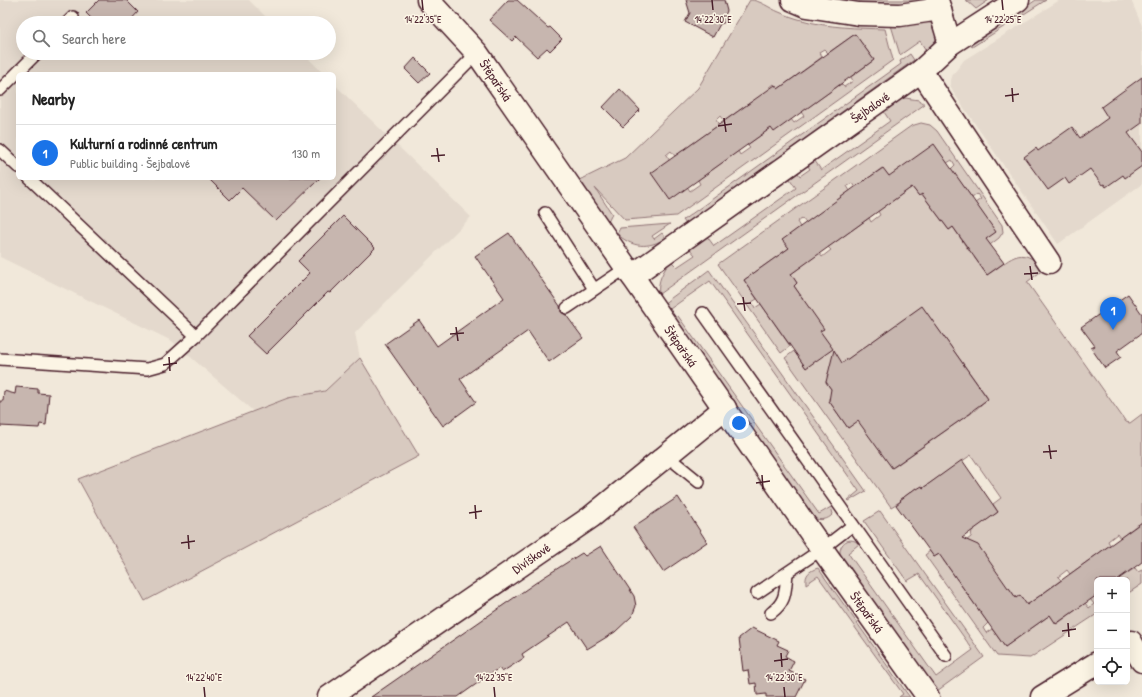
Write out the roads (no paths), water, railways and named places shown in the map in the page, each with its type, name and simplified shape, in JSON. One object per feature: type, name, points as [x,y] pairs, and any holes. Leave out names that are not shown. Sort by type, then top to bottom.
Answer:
[{"type":"street","name":"Štěpařská","points":[[428,0],[477,53],[822,549],[928,697]]},
{"type":"street","points":[[793,0],[807,6],[859,14],[900,15],[939,5],[950,44]]},
{"type":"street","name":"Šejbalové","points":[[629,272],[921,71],[950,44],[1018,0]]},
{"type":"street","points":[[921,71],[1049,262]]},
{"type":"street","name":"Divíškové","points":[[329,697],[591,517],[725,408]]},
{"type":"street","points":[[1133,640],[1142,661]]},
{"type":"street","points":[[1042,697],[1094,665]]},
{"type":"lane","points":[[0,359],[147,369],[165,364],[196,336],[477,53]]},
{"type":"lane","points":[[18,72],[30,60]]},
{"type":"lane","points":[[0,90],[16,74]]},
{"type":"lane","points":[[0,150],[16,165]]},
{"type":"lane","points":[[31,180],[196,336]]},
{"type":"lane","points":[[545,213],[594,289]]},
{"type":"lane","points":[[566,308],[594,289],[629,272]]},
{"type":"lane","points":[[703,313],[946,656]]},
{"type":"lane","points":[[667,456],[699,482]]},
{"type":"lane","points":[[757,593],[822,549],[853,525]]},
{"type":"lane","points":[[771,613],[780,606],[785,594],[787,573]]},
{"type":"place","name":"Kulturní a rodinné centrum","points":[[1113,330]]}]
